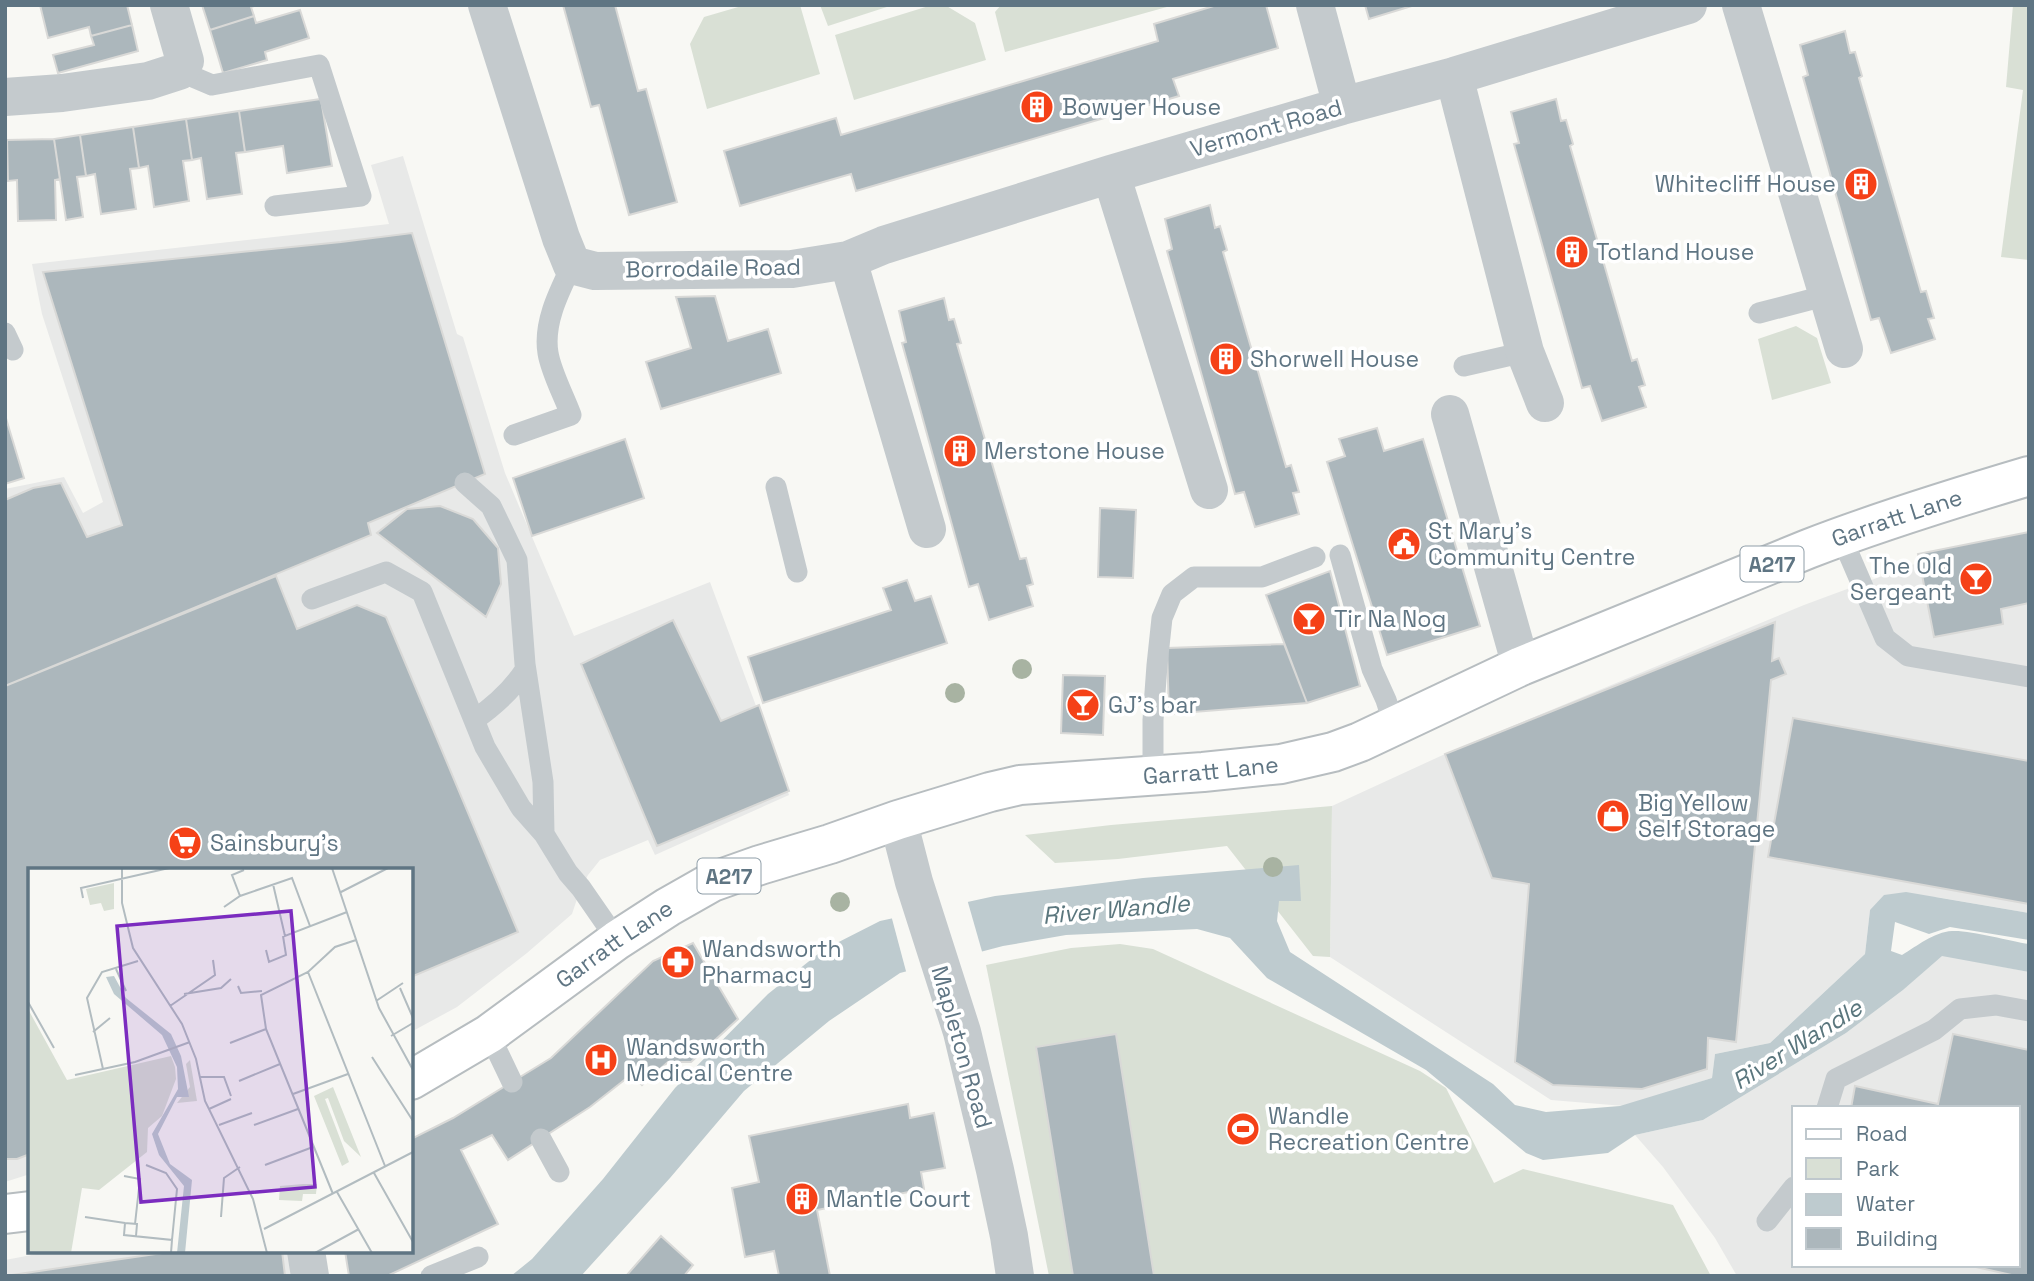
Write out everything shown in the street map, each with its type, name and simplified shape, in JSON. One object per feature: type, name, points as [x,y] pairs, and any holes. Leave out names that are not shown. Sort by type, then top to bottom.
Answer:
[{"type":"main road","name":"Garratt Lane","points":[[413,1079],[489,1034],[617,940],[712,882],[898,820],[1020,785],[1281,764],[1333,752],[1521,666],[1840,536],[2029,476]]},
{"type":"main road","points":[[5,1214],[28,1211]]},
{"type":"street","points":[[5,97],[62,93],[148,81],[179,71],[185,61],[169,5]]},
{"type":"street","points":[[486,5],[561,239],[572,265]]},
{"type":"street","points":[[1315,5],[1342,106]]},
{"type":"street","name":"Vermont Road","points":[[848,260],[884,245],[1111,174],[1454,76],[1688,5]]},
{"type":"street","points":[[1741,5],[1844,349]]},
{"type":"street","points":[[1454,76],[1525,352],[1545,403]]},
{"type":"street","points":[[1111,174],[1209,490]]},
{"type":"street","points":[[848,260],[927,529]]},
{"type":"street","name":"Borrodaile Road","points":[[572,265],[595,271],[792,269],[848,260]]},
{"type":"street","points":[[1450,414],[1521,666]]},
{"type":"street","name":"Mapleton Road","points":[[898,820],[942,975],[962,1032],[998,1183],[1015,1276]]},
{"type":"street","points":[[306,1253],[310,1276]]},
{"type":"lane","points":[[179,71],[212,85],[319,65],[361,196],[275,206]]},
{"type":"lane","points":[[514,435],[571,415],[548,355],[547,336],[557,296],[572,265]]},
{"type":"lane","points":[[1759,313],[1828,295]]},
{"type":"lane","points":[[1464,366],[1525,352]]},
{"type":"lane","points":[[465,483],[491,506],[517,560],[525,670],[543,782],[544,834]]},
{"type":"lane","points":[[776,487],[797,572]]},
{"type":"lane","points":[[1840,536],[1885,638],[1908,656],[2029,677]]},
{"type":"lane","points":[[1340,555],[1372,669],[1394,725]]},
{"type":"lane","points":[[1153,775],[1157,665],[1162,618],[1172,594],[1194,577],[1262,577],[1315,557]]},
{"type":"lane","points":[[312,599],[386,572],[422,593],[485,747],[522,808],[544,834],[568,873],[617,940]]},
{"type":"lane","points":[[474,720],[516,684],[525,670]]},
{"type":"lane","points":[[1828,1106],[1836,1079],[1934,1030],[1960,1009],[1996,1005],[2029,1012]]},
{"type":"lane","points":[[489,1034],[512,1082]]},
{"type":"lane","points":[[541,1139],[559,1172]]},
{"type":"lane","points":[[1767,1221],[1792,1190]]},
{"type":"lane","points":[[431,1276],[478,1257]]},
{"type":"shaded area","points":[[403,156],[457,334],[463,337],[505,473],[574,636],[710,582],[789,795],[655,855],[648,840],[600,860],[580,890],[572,914],[457,1007],[413,1031],[413,868],[28,868],[28,1175],[5,1182],[5,489],[64,477],[83,513],[103,502],[42,314],[32,264],[389,224],[371,165]]},
{"type":"shaded area","points":[[2029,538],[2029,913],[1936,897],[1870,910],[1865,954],[1770,1043],[1715,1054],[1712,1078],[1624,1106],[1551,1100],[1330,957],[1332,806],[1445,754],[1804,605],[1920,562],[1922,569]]},
{"type":"shaded area","points":[[1942,955],[2029,972],[2029,1276],[1737,1276],[1715,1238],[1663,1167],[1635,1135],[1703,1120],[1846,1033],[1903,990]]},
{"type":"shaded area","points":[[42,1253],[291,1253],[294,1276],[5,1276],[5,1260]]},
{"type":"green space","points":[[745,5],[800,5],[820,74],[707,109],[690,44],[704,17]]},
{"type":"green space","points":[[820,5],[893,5],[828,26]]},
{"type":"green space","points":[[932,5],[945,5],[975,23],[986,60],[854,100],[835,35]]},
{"type":"green space","points":[[1001,5],[1174,5],[1005,52],[995,12]]},
{"type":"green space","points":[[2013,5],[2029,5],[2029,260],[2001,257],[2023,90],[2006,87]]},
{"type":"green space","points":[[1796,326],[1817,338],[1831,383],[1772,400],[1758,339]]},
{"type":"green space","points":[[1332,806],[1330,957],[1313,956],[1227,846],[1118,859],[1055,863],[1025,835],[1111,825]]},
{"type":"green space","name":"Wandle Recreation Centre","points":[[1120,944],[1153,949],[1420,1071],[1446,1088],[1494,1183],[1523,1169],[1673,1205],[1711,1276],[1049,1276],[986,965],[1071,948]]},
{"type":"water","name":"River Wandle","points":[[1299,865],[1301,901],[1279,901],[1277,921],[1290,952],[1493,1084],[1515,1105],[1546,1112],[1620,1106],[1712,1078],[1715,1054],[1770,1043],[1865,954],[1870,910],[1884,895],[1906,892],[2029,913],[2029,940],[1950,927],[1929,934],[1895,922],[1891,951],[1902,955],[1939,934],[1952,931],[1969,932],[2029,944],[2029,972],[1942,956],[1903,990],[1846,1033],[1703,1120],[1635,1135],[1608,1153],[1543,1160],[1526,1153],[1426,1070],[1267,978],[1230,938],[1197,929],[1066,935],[1003,946],[900,973],[829,1021],[744,1091],[581,1276],[511,1276],[532,1259],[603,1179],[675,1088],[768,994],[823,950],[880,921],[995,896],[1143,878]]},
{"type":"pier","points":[[967,899],[983,955],[907,975],[891,915]]},
{"type":"building","points":[[40,5],[127,5],[132,25],[91,36],[89,27],[48,38]]},
{"type":"building","points":[[202,5],[258,5],[251,7],[254,16],[210,30]]},
{"type":"building","points":[[563,5],[615,5],[638,91],[646,89],[677,202],[629,215],[599,105],[591,107]]},
{"type":"building","name":"Bowyer House","points":[[1217,5],[1266,5],[1278,48],[1173,79],[1179,96],[856,191],[851,174],[740,206],[724,151],[836,118],[841,135],[1158,41],[1154,24]]},
{"type":"building","points":[[1365,5],[1415,5],[1369,19]]},
{"type":"building","points":[[300,10],[309,38],[265,52],[267,60],[223,73],[210,30],[254,16],[256,23]]},
{"type":"building","points":[[132,25],[138,51],[58,73],[53,55],[94,45],[91,36]]},
{"type":"building","name":"Whitecliff House","points":[[1845,31],[1850,53],[1855,52],[1862,76],[1859,78],[1921,292],[1926,291],[1934,318],[1928,319],[1935,339],[1891,353],[1879,318],[1871,320],[1803,77],[1808,75],[1800,45]]},
{"type":"building","points":[[321,99],[332,166],[287,173],[283,146],[245,152],[239,111]]},
{"type":"building","name":"Totland House","points":[[1556,99],[1561,121],[1566,120],[1573,144],[1570,146],[1632,361],[1637,359],[1645,385],[1639,387],[1646,407],[1602,421],[1590,386],[1582,388],[1514,144],[1519,143],[1511,112]]},
{"type":"building","points":[[239,111],[245,152],[236,153],[242,194],[207,199],[201,158],[192,160],[186,119]]},
{"type":"building","points":[[186,119],[192,160],[183,161],[189,201],[154,207],[148,166],[139,168],[133,127]]},
{"type":"building","points":[[133,127],[139,168],[130,169],[136,209],[101,214],[95,174],[86,176],[80,135]]},
{"type":"building","points":[[80,135],[86,176],[77,177],[83,217],[66,220],[54,139]]},
{"type":"building","points":[[54,139],[60,179],[55,180],[56,220],[18,221],[17,180],[8,181],[7,140]]},
{"type":"building","name":"Shorwell House","points":[[1210,205],[1215,228],[1220,226],[1227,250],[1223,252],[1286,467],[1291,465],[1299,492],[1293,493],[1299,514],[1255,527],[1244,492],[1235,494],[1167,251],[1172,249],[1165,219]]},
{"type":"building","points":[[412,233],[485,474],[368,523],[371,535],[5,686],[5,500],[33,488],[61,483],[87,537],[122,525],[43,272]]},
{"type":"building","points":[[715,296],[728,341],[768,329],[781,373],[661,409],[646,362],[691,348],[676,297]]},
{"type":"building","name":"Merstone House","points":[[944,298],[949,320],[954,319],[961,343],[957,344],[1020,559],[1026,558],[1033,584],[1027,586],[1033,606],[989,620],[978,584],[969,587],[902,343],[906,342],[899,311]]},
{"type":"building","points":[[5,415],[24,478],[5,484]]},
{"type":"building","name":"St Mary's Community Centre","points":[[1377,428],[1384,451],[1423,439],[1480,626],[1387,655],[1327,462],[1345,456],[1339,439]]},
{"type":"building","points":[[625,439],[644,498],[532,536],[513,478]]},
{"type":"building","points":[[440,506],[473,519],[498,548],[501,584],[486,617],[377,533],[407,509]]},
{"type":"building","points":[[1100,508],[1136,510],[1133,578],[1098,577]]},
{"type":"building","name":"The Old Sergeant","points":[[2029,532],[2029,603],[2001,609],[2003,624],[1934,637],[1918,554]]},
{"type":"building","name":"Tir Na Nog","points":[[1330,571],[1360,686],[1307,703],[1266,595]]},
{"type":"building","points":[[276,576],[297,629],[357,605],[386,617],[518,932],[413,976],[413,868],[28,868],[28,1155],[17,1159],[5,1159],[5,686]]},
{"type":"building","points":[[907,580],[915,601],[931,596],[947,643],[763,703],[748,657],[891,610],[883,588]]},
{"type":"building","points":[[673,620],[721,721],[759,705],[789,791],[657,846],[581,664]]},
{"type":"building","name":"Big Yellow Self Storage","points":[[1775,622],[1772,661],[1779,658],[1786,674],[1771,680],[1736,1042],[1708,1038],[1707,1069],[1642,1089],[1553,1085],[1515,1062],[1529,884],[1492,878],[1445,754]]},
{"type":"building","points":[[1284,644],[1307,703],[1169,714],[1167,648]]},
{"type":"building","name":"GJ's bar","points":[[1063,675],[1105,676],[1103,735],[1061,733]]},
{"type":"building","points":[[1793,718],[2029,761],[2029,904],[1768,857]]},
{"type":"building","points":[[693,943],[738,1019],[691,1062],[668,1062],[642,1085],[632,1074],[590,1107],[508,1160],[492,1135],[461,1150],[498,1224],[387,1276],[349,1276],[345,1253],[413,1253],[413,1138],[453,1118],[551,1058],[653,961]]},
{"type":"building","points":[[1116,1034],[1154,1276],[1073,1276],[1036,1047]]},
{"type":"building","points":[[1953,1034],[2029,1050],[2029,1276],[2016,1276],[1976,1267],[2020,1267],[2020,1106],[1851,1106],[1855,1086],[1938,1104]]},
{"type":"building","name":"Mantle Court","points":[[908,1104],[910,1118],[934,1113],[945,1168],[921,1172],[924,1189],[817,1210],[830,1276],[779,1276],[774,1251],[745,1257],[732,1188],[759,1182],[749,1136]]},
{"type":"building","points":[[661,1236],[693,1265],[684,1276],[626,1276]]},
{"type":"building","points":[[162,1253],[282,1253],[285,1276],[5,1276]]},
{"type":"place","name":"Bowyer House","points":[[1037,107]]},
{"type":"place","name":"Whitecliff House","points":[[1861,184]]},
{"type":"place","name":"Totland House","points":[[1572,252]]},
{"type":"place","name":"Shorwell House","points":[[1226,359]]},
{"type":"place","name":"Merstone House","points":[[960,451]]},
{"type":"place","name":"St Mary's Community Centre","points":[[1404,544]]},
{"type":"place","name":"The Old Sergeant","points":[[1976,579]]},
{"type":"place","name":"Tir Na Nog","points":[[1309,619]]},
{"type":"place","name":"GJ's bar","points":[[1083,705]]},
{"type":"place","name":"Big Yellow Self Storage","points":[[1613,816]]},
{"type":"place","name":"Sainsbury's","points":[[185,843]]},
{"type":"place","name":"Wandsworth Pharmacy","points":[[678,962]]},
{"type":"place","name":"Wandsworth Medical Centre","points":[[601,1060]]},
{"type":"place","name":"Wandle Recreation Centre","points":[[1243,1129]]},
{"type":"place","name":"Mantle Court","points":[[802,1199]]}]
